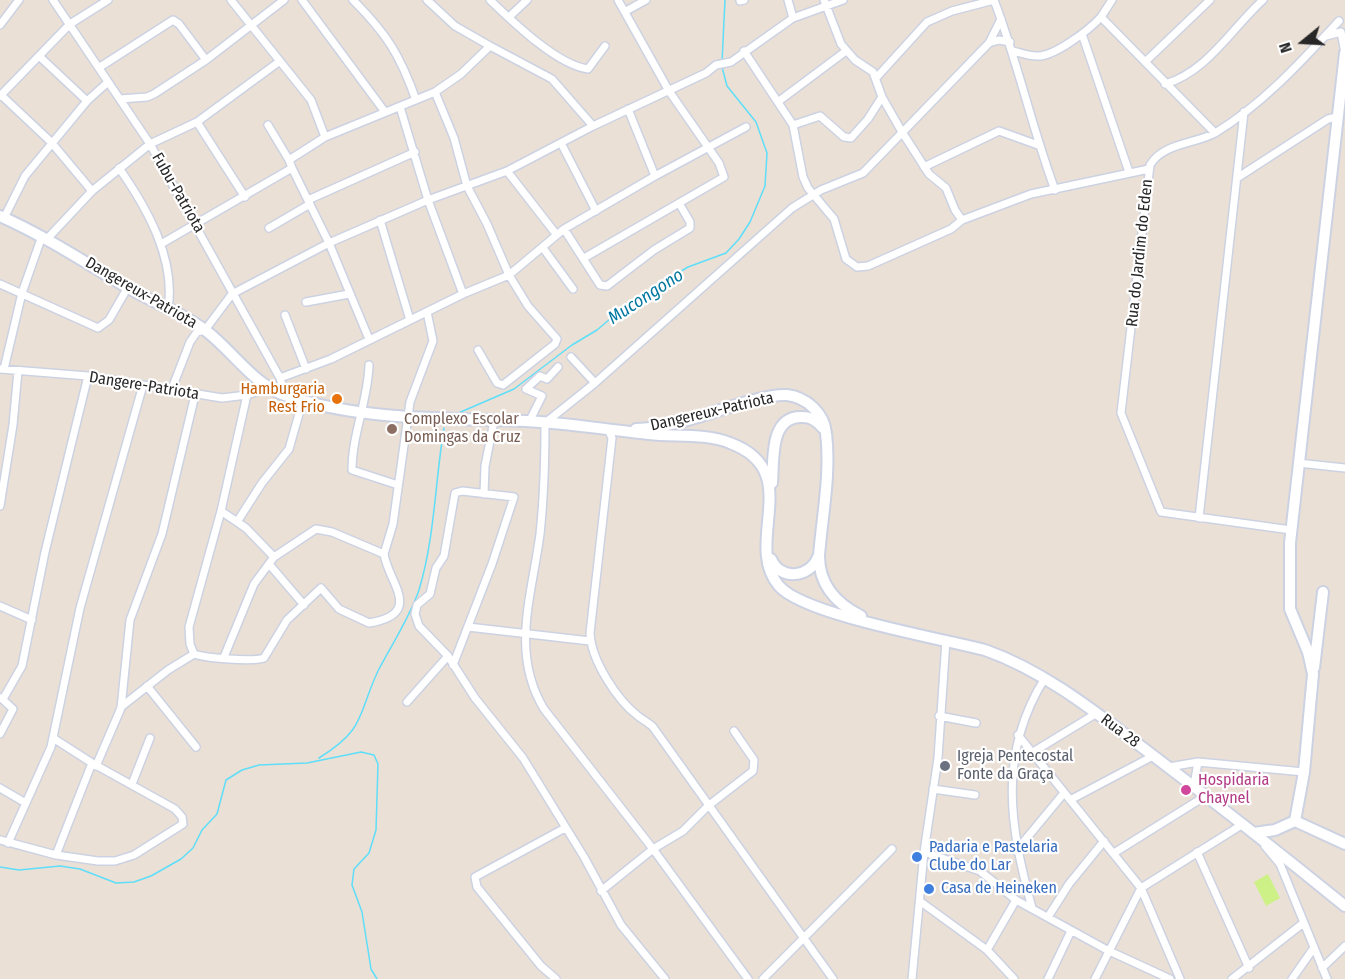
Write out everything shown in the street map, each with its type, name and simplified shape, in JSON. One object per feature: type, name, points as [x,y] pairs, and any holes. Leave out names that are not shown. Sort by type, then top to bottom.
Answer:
[{"type":"street","points":[[0,25],[19,0]]},
{"type":"street","name":"Fubu-Patriota","points":[[53,0],[150,144],[197,224],[232,294],[280,378],[285,395]]},
{"type":"street","points":[[92,191],[51,142],[1,95],[70,24],[108,0]]},
{"type":"street","points":[[231,0],[314,105],[325,137]]},
{"type":"street","points":[[120,99],[147,97],[206,60],[284,0]]},
{"type":"street","points":[[302,0],[386,112]]},
{"type":"street","points":[[427,0],[455,26],[552,79],[593,126]]},
{"type":"street","points":[[490,0],[562,61],[578,68],[588,69],[605,46]]},
{"type":"street","points":[[509,17],[527,0]]},
{"type":"street","points":[[584,258],[724,177],[719,163],[669,91],[618,0]]},
{"type":"street","points":[[626,12],[646,0]]},
{"type":"street","points":[[788,0],[793,18]]},
{"type":"street","points":[[171,391],[190,342],[197,332],[205,330],[232,294],[329,243],[380,220],[507,171],[593,126],[706,73],[716,65],[731,62],[793,18],[825,4],[843,0]]},
{"type":"street","points":[[876,78],[927,22],[952,11],[994,0],[1013,51],[1038,145],[1055,190]]},
{"type":"street","points":[[1013,51],[1040,57],[1082,34],[1101,17],[1112,0]]},
{"type":"street","points":[[1145,62],[1210,0]]},
{"type":"street","points":[[1166,84],[1184,76],[1212,54],[1263,0]]},
{"type":"street","points":[[355,1],[392,45],[405,69],[416,100]]},
{"type":"street","points":[[825,4],[846,51],[855,60],[867,66],[876,78],[882,97],[902,132],[924,167],[946,188],[962,220]]},
{"type":"street","points":[[1101,17],[1215,133]]},
{"type":"street","name":"Rua do Jardim do Eden","points":[[1342,18],[1337,26],[1343,33],[1345,53]]},
{"type":"street","name":"Rua do Jardim do Eden","points":[[1198,518],[1164,513],[1155,503],[1122,413],[1149,169],[1153,160],[1166,150],[1215,133],[1244,112],[1342,18]]},
{"type":"street","points":[[545,423],[595,383],[792,208],[813,195],[863,173],[989,43],[1002,19]]},
{"type":"street","points":[[100,67],[173,20],[179,24],[206,60]]},
{"type":"street","points":[[1324,37],[1343,33]]},
{"type":"street","points":[[1082,34],[1129,172]]},
{"type":"street","points":[[989,43],[999,40],[1010,42]]},
{"type":"street","points":[[289,160],[325,137],[435,92],[461,74],[490,46]]},
{"type":"street","points":[[744,51],[793,125],[803,177],[813,195],[834,219],[846,259],[857,267],[868,266],[951,229],[962,220],[1031,194],[1149,169]]},
{"type":"street","points":[[779,101],[846,51]]},
{"type":"street","points":[[1313,674],[1305,645],[1290,609],[1291,530],[1345,53]]},
{"type":"street","points":[[39,56],[87,101]]},
{"type":"street","points":[[2,369],[22,293],[44,238],[92,191],[150,144],[197,122],[280,61]]},
{"type":"street","points":[[2,217],[25,176],[51,142],[87,101],[108,82]]},
{"type":"street","points":[[435,92],[454,138],[467,186],[487,224],[509,275],[528,306],[557,339],[555,344],[503,385],[497,383],[478,350]]},
{"type":"street","points":[[793,125],[820,116],[844,137],[851,138],[868,119],[882,97]]},
{"type":"street","points":[[400,107],[428,200],[463,294]]},
{"type":"street","points":[[628,110],[654,176]]},
{"type":"street","points":[[1244,112],[1198,518],[1291,530]]},
{"type":"street","points":[[1237,178],[1328,119],[1337,117]]},
{"type":"street","points":[[197,122],[245,197]]},
{"type":"street","points":[[268,125],[289,160],[329,243],[369,339]]},
{"type":"street","points":[[280,378],[306,369],[463,294],[509,275],[543,248],[556,234],[654,176],[746,127]]},
{"type":"street","points":[[924,167],[999,131],[1038,145]]},
{"type":"street","points":[[561,143],[596,211]]},
{"type":"street","points":[[269,228],[309,202],[415,152]]},
{"type":"street","points":[[119,168],[135,190],[161,244],[171,290],[168,309]]},
{"type":"street","points":[[161,244],[292,168]]},
{"type":"street","points":[[507,171],[556,234]]},
{"type":"street","points":[[564,230],[600,285],[607,286],[654,250],[690,228],[690,222],[679,203]]},
{"type":"street","name":"Dangereux-Patriota","points":[[2,217],[44,238],[205,330],[269,388]]},
{"type":"street","points":[[380,220],[411,320]]},
{"type":"street","points":[[543,248],[573,289]]},
{"type":"street","points":[[0,284],[98,328],[109,320],[128,287]]},
{"type":"street","points":[[306,302],[349,294]]},
{"type":"street","points":[[194,654],[211,659],[264,658],[282,625],[321,588],[339,609],[369,623],[392,615],[400,598],[384,554],[393,524],[413,387],[433,341],[427,312]]},
{"type":"street","points":[[285,315],[306,369]]},
{"type":"street","points":[[571,357],[595,383]]},
{"type":"street","points":[[369,365],[362,413],[356,429],[352,470],[398,485]]},
{"type":"street","points":[[529,422],[542,396],[526,389],[540,376],[547,379],[558,367]]},
{"type":"street","name":"Dangere-Patriota","points":[[2,369],[88,376],[222,398],[247,395],[269,388]]},
{"type":"street","points":[[0,506],[13,424],[18,371]]},
{"type":"street","points":[[0,734],[13,710],[2,698],[22,666],[45,552],[88,376]]},
{"type":"street","points":[[53,738],[94,764],[175,809],[182,817],[183,824],[134,855],[115,861],[56,855],[4,842],[49,753],[80,608],[143,385]]},
{"type":"street","points":[[269,388],[303,400],[362,413],[545,423],[727,441],[747,450],[764,468],[771,494]]},
{"type":"street","points":[[56,855],[94,764],[121,708],[130,620],[162,534],[195,395]]},
{"type":"street","points":[[194,654],[190,644],[189,627],[221,511],[247,395]]},
{"type":"street","name":"Dangereux-Patriota","points":[[608,429],[643,428],[771,396],[786,395],[810,405],[824,424],[826,434]]},
{"type":"street","points":[[237,522],[261,483],[290,449],[303,400]]},
{"type":"street","points":[[808,417],[821,425],[826,434],[820,573],[827,589],[837,601],[858,615],[880,625],[795,600],[775,580],[768,554],[775,443],[778,430],[791,418],[808,417]]},
{"type":"street","points":[[484,494],[485,466],[494,421]]},
{"type":"street","points":[[545,423],[545,464],[540,533],[526,633],[528,675],[535,694],[748,979]]},
{"type":"street","points":[[608,429],[612,438],[590,640],[594,656],[604,674],[632,711],[653,727],[833,979]]},
{"type":"street","points":[[1298,463],[1345,468]]},
{"type":"street","points":[[453,665],[492,564],[514,497],[462,491],[454,495],[444,556],[436,568],[430,594],[420,602],[416,609],[419,626],[448,656],[453,665],[475,698],[523,758],[584,857],[600,891],[621,926],[665,979]]},
{"type":"street","points":[[221,511],[237,522],[274,557]]},
{"type":"street","points":[[224,657],[254,584],[268,564],[274,557],[316,529],[332,532],[384,554]]},
{"type":"street","points":[[768,554],[780,571],[791,574],[810,569],[819,556]]},
{"type":"street","points":[[268,564],[304,606]]},
{"type":"street","points":[[1295,821],[1304,772],[1323,592]]},
{"type":"street","points":[[0,606],[32,620]]},
{"type":"street","name":"Rua 28","points":[[880,625],[946,640],[1009,658],[1045,678],[1097,713],[1194,785],[1345,906]]},
{"type":"street","points":[[468,627],[590,640]]},
{"type":"street","points":[[912,979],[924,852],[933,789],[946,640]]},
{"type":"street","points":[[1305,645],[1312,647],[1318,641]]},
{"type":"street","points":[[121,708],[147,686],[194,654]]},
{"type":"street","points":[[407,702],[448,656]]},
{"type":"street","points":[[1032,908],[1016,851],[1013,831],[1013,760],[1023,716],[1045,678]]},
{"type":"street","points":[[147,686],[196,747]]},
{"type":"street","points":[[1033,752],[1097,713]]},
{"type":"street","points":[[939,716],[976,723]]},
{"type":"street","points":[[600,891],[653,849],[683,831],[708,806],[753,771],[754,760],[734,732]]},
{"type":"street","points":[[1018,735],[1141,888],[1180,979]]},
{"type":"street","points":[[132,784],[150,738]]},
{"type":"street","points":[[1070,800],[1153,756]]},
{"type":"street","points":[[1169,767],[1198,762],[1304,772]]},
{"type":"street","points":[[1194,785],[1198,762]]},
{"type":"street","points":[[0,788],[24,802]]},
{"type":"street","points":[[933,789],[975,795]]},
{"type":"street","points":[[1016,851],[1064,793]]},
{"type":"street","points":[[1114,853],[1207,795]]},
{"type":"street","points":[[1254,833],[1275,830],[1295,821],[1345,844]]},
{"type":"street","points":[[1095,979],[1107,950],[1141,888],[1243,824]]},
{"type":"street","points":[[556,979],[541,966],[477,887],[475,878],[565,828]]},
{"type":"street","points":[[1254,833],[1280,864],[1302,924],[1327,979]]},
{"type":"street","points":[[1048,917],[1069,884],[1104,841]]},
{"type":"street","points":[[763,979],[892,849]]},
{"type":"street","points":[[924,852],[980,871],[1016,900],[1107,950],[1170,979]]},
{"type":"street","points":[[1197,852],[1249,968]]},
{"type":"street","points":[[987,950],[1016,900]]},
{"type":"street","points":[[921,902],[987,950],[1014,979]]},
{"type":"street","points":[[1233,979],[1302,924]]},
{"type":"street","points":[[1048,979],[1071,931]]},
{"type":"street","points":[[1322,968],[1345,946]]},
{"type":"street","points":[[1292,979],[1313,949]]},
{"type":"street","points":[[1001,979],[1005,969]]},
{"type":"green space","points":[[1268,874],[1280,898],[1266,906],[1254,882]]},
{"type":"waterway","name":"Mucongono","points":[[722,62],[725,0]]},
{"type":"waterway","name":"Mucongono","points":[[456,414],[514,389],[572,345],[597,330],[629,303],[688,267],[726,253],[739,239],[750,222],[765,186],[767,153],[756,122],[727,86],[722,67]]},
{"type":"waterway","name":"Mucongono","points":[[319,758],[334,748],[353,730],[378,671],[415,601],[432,529],[444,428]]},
{"type":"waterway","points":[[0,867],[19,870],[60,866],[80,869],[116,883],[134,882],[151,876],[181,859],[193,848],[202,830],[217,814],[226,780],[242,770],[259,765],[307,763],[361,752],[374,755],[378,764],[376,830],[369,853],[354,869],[352,885],[362,912],[371,969],[377,979]]},
{"type":"place","name":"Hamburgaria Rest Frio","points":[[337,399]]},
{"type":"place","name":"Complexo Escolar Domingas da Cruz","points":[[392,429]]},
{"type":"place","name":"Igreja Pentecostal Fonte da Graça","points":[[945,766]]},
{"type":"place","name":"Hospidaria Chaynel","points":[[1186,790]]},
{"type":"place","name":"Padaria e Pastelaria Clube do Lar","points":[[917,857]]},
{"type":"place","name":"Casa de Heineken","points":[[929,889]]}]
